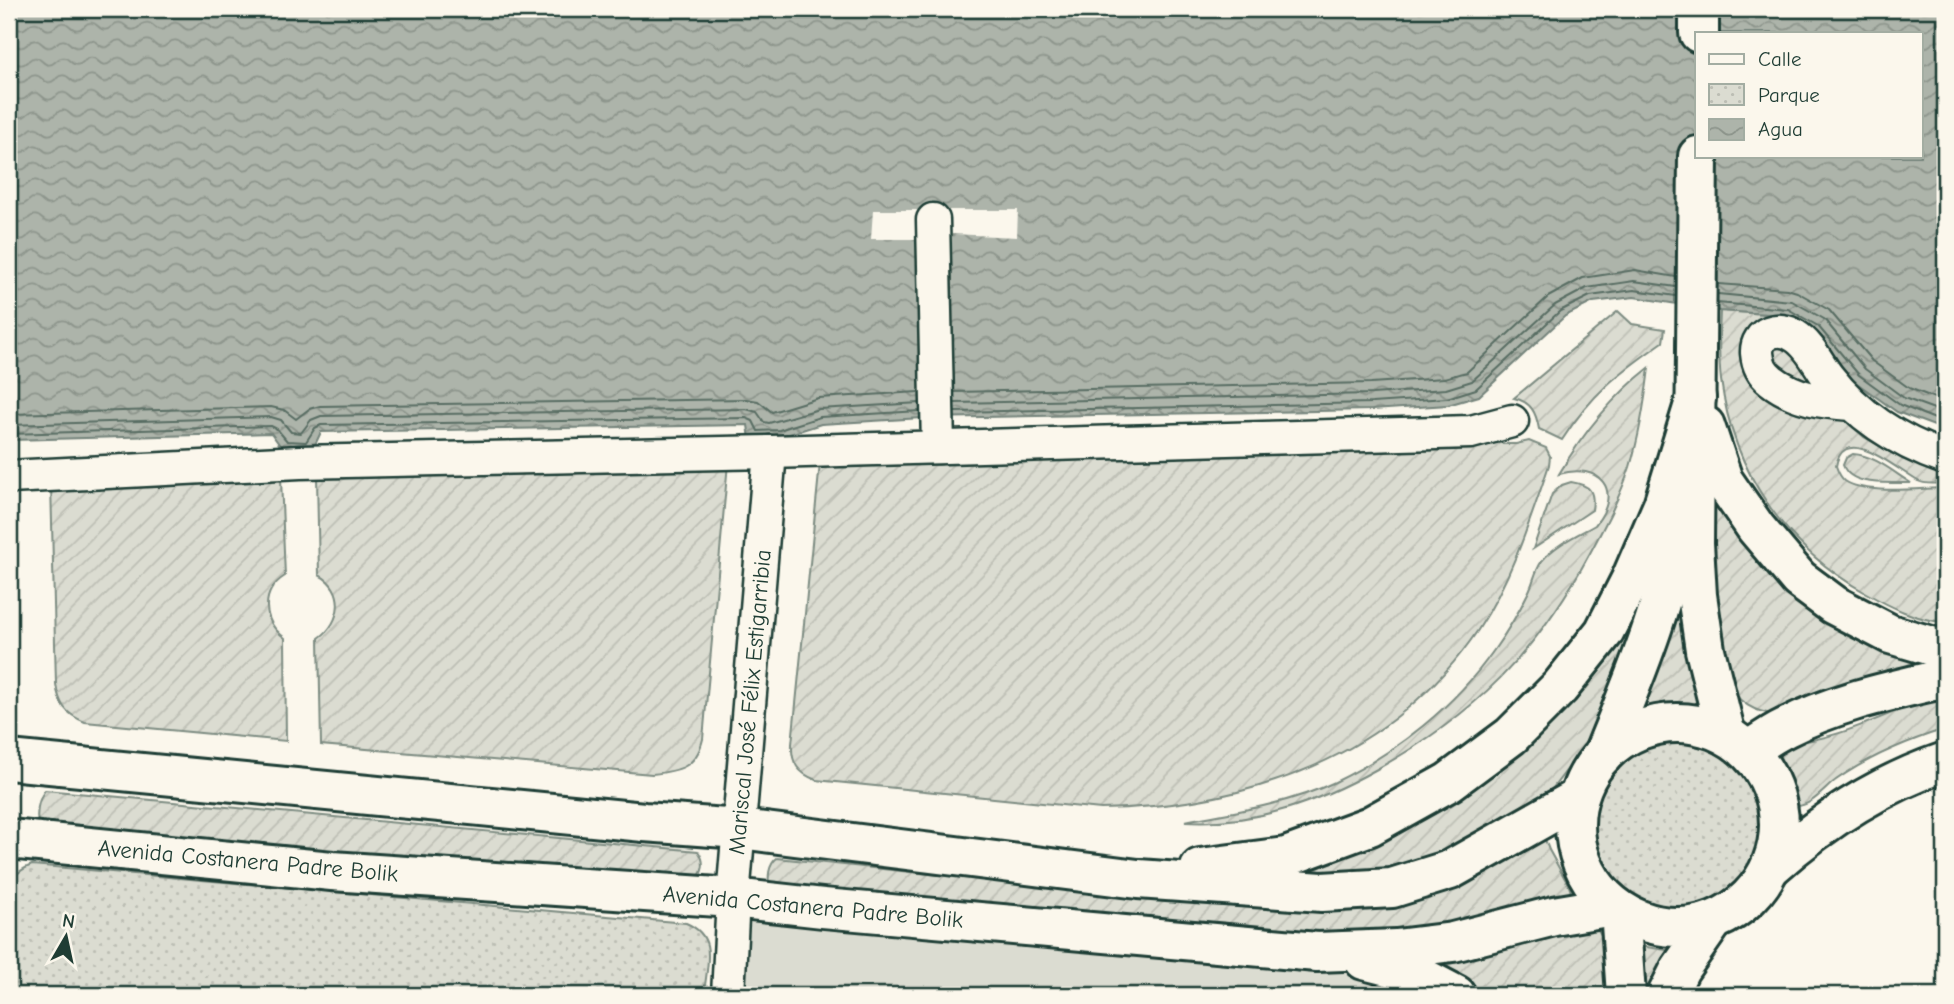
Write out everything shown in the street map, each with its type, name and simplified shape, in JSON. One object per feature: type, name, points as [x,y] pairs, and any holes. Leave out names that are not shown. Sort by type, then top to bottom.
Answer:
[{"type":"main road","points":[[1699,9],[1699,32]]},
{"type":"main road","points":[[1698,158],[1694,543],[1697,595],[1705,650],[1737,743]]},
{"type":"main road","points":[[1696,398],[1723,480],[1756,528],[1799,579],[1835,605],[1890,634],[1945,650]]},
{"type":"main road","points":[[1602,755],[1623,738],[1648,727],[1674,723],[1701,725],[1737,743],[1770,780],[1778,801],[1780,833],[1772,866],[1759,889],[1738,909],[1712,923],[1681,928],[1649,924],[1617,908],[1593,884],[1579,857],[1574,828],[1578,798],[1588,775],[1602,755],[1646,649],[1663,595],[1674,552],[1696,398]]},
{"type":"main road","points":[[1138,879],[1210,866],[1286,858],[1370,826],[1449,782],[1511,736],[1560,687],[1604,632],[1631,579],[1663,505],[1696,398]]},
{"type":"main road","points":[[1737,743],[1784,728],[1825,710],[1945,678]]},
{"type":"main road","points":[[9,760],[740,829],[1138,879],[1322,892],[1392,888],[1450,870],[1578,798]]},
{"type":"main road","points":[[1772,866],[1808,834],[1863,798],[1945,762]]},
{"type":"main road","name":"Avenida Costanera Padre Bolik","points":[[9,839],[332,871],[733,898],[1317,952],[1396,949],[1453,942],[1553,916],[1617,908]]},
{"type":"main road","points":[[1617,908],[1626,995]]},
{"type":"main road","points":[[1667,995],[1680,969],[1712,923]]},
{"type":"main road","points":[[1317,952],[1374,961],[1412,972],[1457,995]]},
{"type":"street","points":[[933,220],[938,447]]},
{"type":"street","points":[[1852,404],[1879,427],[1917,448],[1945,458]]},
{"type":"street","points":[[9,477],[300,462],[1471,432],[1512,421]]},
{"type":"street","name":"Mariscal José Félix Estigarribia","points":[[728,995],[733,898],[770,452]]},
{"type":"green space","points":[[1618,311],[1632,324],[1665,329],[1663,342],[1607,385],[1584,409],[1562,440],[1539,429],[1532,409],[1525,402],[1514,398]]},
{"type":"green space","points":[[1720,311],[1785,315],[1796,321],[1753,351],[1830,407],[1864,437],[1892,453],[1945,471],[1945,483],[1921,482],[1873,453],[1850,448],[1841,453],[1836,466],[1845,481],[1866,488],[1945,488],[1945,622],[1924,619],[1894,608],[1837,575],[1811,554],[1768,504],[1737,445],[1727,413],[1720,371]]},
{"type":"green space","points":[[1782,335],[1844,401],[1783,385],[1762,345]]},
{"type":"green space","points":[[1649,368],[1634,455],[1612,511],[1570,588],[1548,621],[1500,678],[1473,703],[1412,748],[1331,792],[1261,815],[1185,821],[1281,802],[1317,790],[1381,757],[1443,708],[1479,671],[1503,637],[1542,561],[1560,545],[1595,525],[1603,512],[1607,490],[1603,482],[1586,472],[1559,474],[1599,416]]},
{"type":"green space","points":[[1486,439],[1505,444],[1529,441],[1546,448],[1550,456],[1527,529],[1490,611],[1443,674],[1403,712],[1360,742],[1313,766],[1263,785],[1211,798],[1157,806],[1101,809],[816,780],[800,771],[794,762],[792,744],[820,463],[1385,451],[1424,449]]},
{"type":"green space","points":[[1853,454],[1876,461],[1911,483],[1872,482],[1854,477],[1843,465],[1846,458]]},
{"type":"green space","points":[[728,463],[703,739],[691,762],[678,769],[652,774],[321,745],[319,638],[332,623],[338,606],[334,588],[319,575],[317,477]]},
{"type":"green space","points":[[1707,476],[1740,519],[1939,661],[1777,715],[1761,712],[1742,701],[1726,683],[1704,539]]},
{"type":"green space","points":[[281,478],[285,576],[271,590],[267,607],[272,623],[285,638],[286,741],[85,722],[72,716],[61,703],[56,684],[51,483]]},
{"type":"green space","points":[[1571,482],[1590,490],[1593,498],[1592,510],[1533,549],[1552,494],[1562,485]]},
{"type":"green space","points":[[1671,514],[1597,730],[1546,797],[1430,870],[1268,875],[1483,768]]},
{"type":"green space","points":[[1680,607],[1707,705],[1676,705],[1640,711]]},
{"type":"green space","points":[[1945,693],[1945,729],[1875,756],[1836,780],[1807,803],[1796,806],[1791,803],[1779,752],[1783,744],[1846,731]]},
{"type":"green space","points":[[1677,733],[1695,734],[1712,740],[1728,748],[1742,760],[1754,774],[1762,790],[1768,807],[1768,843],[1762,860],[1754,876],[1742,890],[1728,902],[1712,910],[1695,916],[1677,917],[1659,916],[1642,910],[1626,902],[1612,890],[1600,876],[1592,860],[1586,843],[1585,825],[1586,807],[1592,790],[1600,774],[1612,760],[1626,748],[1642,740],[1659,734]]},
{"type":"green space","points":[[45,790],[698,851],[703,868],[693,882],[42,828],[38,825],[37,811]]},
{"type":"green space","points":[[1543,834],[1569,886],[1571,892],[1568,896],[1439,928],[1297,937],[769,888],[770,868],[777,858],[1209,903],[1297,910],[1350,909]]},
{"type":"green space","points":[[32,865],[686,923],[703,936],[707,944],[708,963],[704,995],[13,995],[9,991],[8,930],[11,896],[17,874]]},
{"type":"green space","points":[[733,898],[1269,949],[1456,995],[728,995]]},
{"type":"green space","points":[[1583,921],[1597,928],[1604,940],[1615,995],[1474,995],[1428,958],[1507,948],[1568,923]]},
{"type":"green space","points":[[1633,945],[1673,951],[1657,995],[1634,995]]},
{"type":"water","points":[[9,9],[1945,9],[1945,430],[1897,412],[1854,381],[1813,331],[1785,315],[1720,311],[1634,297],[1593,302],[1565,316],[1479,396],[1448,405],[1372,410],[923,418],[821,424],[780,437],[750,439],[748,425],[321,432],[313,449],[282,448],[271,433],[11,440],[12,452],[9,453]]},
{"type":"pier","points":[[873,210],[1018,210],[1017,237],[952,234],[952,419],[923,418],[917,239],[871,239]]}]
